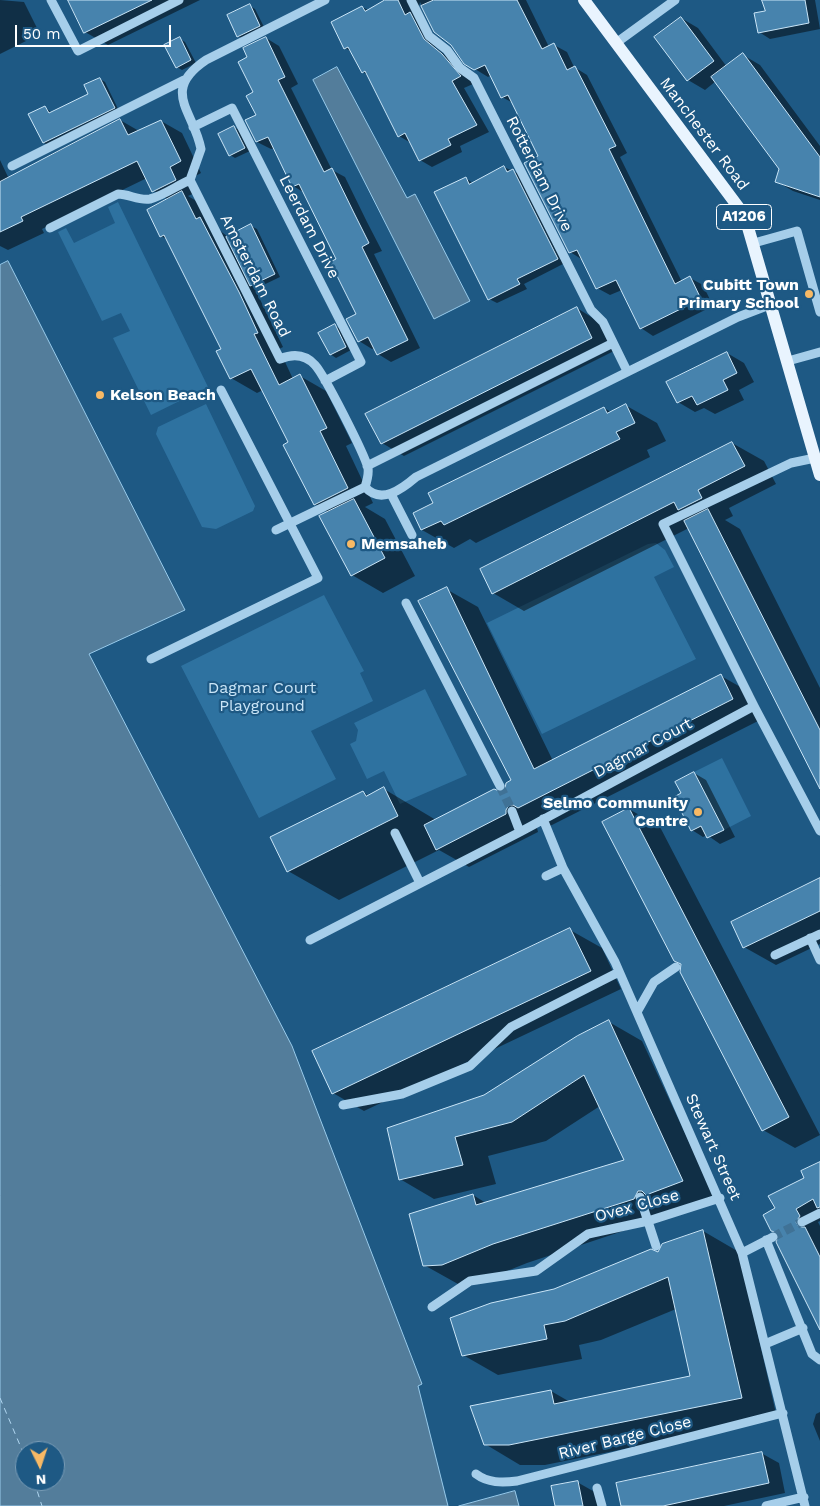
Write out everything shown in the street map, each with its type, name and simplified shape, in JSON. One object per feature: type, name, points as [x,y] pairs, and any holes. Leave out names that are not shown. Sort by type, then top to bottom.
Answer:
[{"type":"main road","name":"Manchester Road","points":[[586,1],[739,208],[754,243],[820,475]]},
{"type":"street","points":[[51,0],[78,51],[179,0]]},
{"type":"street","points":[[12,166],[184,80],[193,68],[206,60],[325,0]]},
{"type":"street","name":"Rotterdam Drive","points":[[411,0],[429,36],[447,50],[460,68],[474,78],[591,310],[603,322],[627,371]]},
{"type":"street","points":[[616,43],[675,0]]},
{"type":"street","points":[[50,228],[118,194],[129,194],[140,199],[150,199],[190,180],[201,149],[185,110],[182,94],[184,80]]},
{"type":"street","name":"Leerdam Drive","points":[[193,127],[232,108],[361,362],[326,382]]},
{"type":"street","name":"Amsterdam Road","points":[[190,180],[280,359],[292,354],[301,356],[314,364],[326,382],[367,466]]},
{"type":"street","points":[[754,243],[798,231],[820,312]]},
{"type":"street","points":[[614,343],[367,466],[365,487],[370,493],[380,495],[391,494],[416,477],[627,371],[738,317],[772,304]]},
{"type":"street","points":[[788,361],[820,352]]},
{"type":"street","points":[[151,659],[318,578],[221,390]]},
{"type":"street","points":[[815,458],[791,463],[663,524],[754,706],[820,831]]},
{"type":"street","points":[[276,530],[365,487]]},
{"type":"street","points":[[391,494],[412,535]]},
{"type":"street","points":[[406,603],[500,786]]},
{"type":"street","name":"Dagmar Court","points":[[310,940],[520,832],[754,706]]},
{"type":"street","points":[[512,811],[520,832]]},
{"type":"street","name":"Stewart Street","points":[[543,819],[563,868],[619,972],[720,1198],[742,1253],[804,1501]]},
{"type":"street","points":[[395,833],[420,883]]},
{"type":"street","points":[[546,876],[563,868]]},
{"type":"street","points":[[775,955],[820,934]]},
{"type":"street","points":[[810,938],[820,960]]},
{"type":"street","points":[[637,1012],[654,982],[676,967]]},
{"type":"street","points":[[342,1105],[402,1094],[470,1066],[511,1027],[619,972]]},
{"type":"street","points":[[640,1198],[656,1246]]},
{"type":"street","name":"Ovex Close","points":[[432,1307],[470,1281],[536,1271],[588,1234],[648,1221],[720,1198]]},
{"type":"street","points":[[802,1222],[820,1213]]},
{"type":"street","points":[[742,1253],[769,1238],[812,1354],[820,1360]]},
{"type":"street","points":[[765,1344],[803,1328]]},
{"type":"street","name":"River Barge Close","points":[[476,1474],[482,1479],[494,1482],[517,1481],[783,1413]]},
{"type":"street","points":[[597,1488],[602,1506]]},
{"type":"street","points":[[766,1506],[804,1501]]},
{"type":"green space","points":[[118,202],[208,387],[151,415],[113,338],[130,331],[121,313],[102,321],[58,232],[66,228],[74,243],[115,223],[108,207]]},
{"type":"green space","points":[[206,404],[255,506],[253,511],[216,529],[202,527],[156,434],[158,427]]},
{"type":"green space","points":[[656,543],[665,550],[674,567],[654,577],[696,659],[542,734],[487,623],[648,544]]},
{"type":"green space","name":"Dagmar Court Playground","points":[[324,595],[364,671],[360,673],[373,701],[311,731],[336,779],[259,818],[181,666]]},
{"type":"green space","points":[[425,689],[467,775],[400,804],[384,771],[367,779],[350,744],[356,741],[358,730],[354,723]]},
{"type":"green space","points":[[722,758],[751,816],[724,830],[694,772]]},
{"type":"shaded area","points":[[337,67],[407,198],[415,194],[470,301],[434,319],[313,80]]},
{"type":"shaded area","points":[[8,261],[185,610],[89,654],[292,1046],[422,1384],[418,1386],[448,1506],[0,1506],[0,265]]},
{"type":"shaded area","points":[[515,1491],[519,1506],[459,1506]]},
{"type":"building","points":[[68,0],[152,0],[84,33]]},
{"type":"building","points":[[385,0],[398,0],[405,15],[410,12],[424,39],[442,54],[461,76],[452,81],[477,125],[448,139],[451,145],[419,161],[405,133],[398,137],[365,71],[362,73],[348,47],[344,49],[331,22],[362,6],[365,11]]},
{"type":"building","points":[[434,0],[517,0],[542,49],[554,43],[567,70],[575,66],[616,146],[609,149],[675,284],[690,276],[701,299],[640,329],[616,280],[596,289],[577,250],[569,253],[524,163],[538,156],[508,95],[501,98],[485,65],[474,70],[464,64],[451,45],[434,32],[421,6]]},
{"type":"building","points":[[762,0],[805,0],[809,23],[758,33],[754,13],[765,11]]},
{"type":"building","points":[[250,4],[260,26],[237,37],[227,15]]},
{"type":"building","points":[[681,17],[714,61],[687,81],[654,37]]},
{"type":"building","points":[[180,37],[191,60],[176,68],[164,45]]},
{"type":"building","points":[[266,37],[285,77],[278,80],[324,172],[332,168],[369,243],[362,247],[408,340],[377,355],[368,337],[358,342],[346,319],[356,314],[330,262],[336,259],[299,184],[292,187],[268,137],[256,142],[245,120],[256,115],[246,96],[253,92],[238,62],[247,57],[243,48]]},
{"type":"building","points":[[743,53],[820,157],[820,197],[775,182],[779,169],[711,77]]},
{"type":"building","points":[[100,78],[115,108],[43,143],[28,114],[45,106],[49,113],[88,94],[84,85]]},
{"type":"building","points":[[120,119],[128,135],[161,120],[181,161],[170,167],[176,180],[152,192],[137,161],[21,217],[23,221],[0,232],[0,182]]},
{"type":"building","points":[[234,126],[245,148],[229,156],[218,134]]},
{"type":"building","points":[[504,166],[507,172],[513,169],[558,259],[517,279],[520,284],[488,300],[434,192],[466,177],[469,184]]},
{"type":"building","points":[[182,191],[196,219],[200,217],[239,292],[258,333],[254,334],[279,385],[300,374],[327,428],[320,431],[348,488],[314,505],[283,445],[288,442],[251,369],[230,379],[216,351],[221,349],[164,235],[160,237],[147,210]]},
{"type":"building","points":[[251,224],[275,274],[250,286],[226,237]]},
{"type":"building","points":[[577,307],[592,338],[381,444],[365,414]]},
{"type":"building","points":[[335,324],[346,347],[330,355],[318,333]]},
{"type":"building","points":[[727,352],[737,373],[723,380],[728,390],[697,405],[692,396],[677,403],[666,382]]},
{"type":"building","points":[[626,404],[635,423],[616,432],[620,439],[444,525],[441,521],[421,530],[413,513],[433,503],[428,493],[604,407],[607,413]]},
{"type":"building","points":[[732,442],[745,466],[698,490],[702,498],[678,510],[674,502],[492,594],[480,569]]},
{"type":"building","points":[[354,499],[385,558],[351,576],[319,516]]},
{"type":"building","points":[[708,509],[820,730],[820,789],[684,521]]},
{"type":"building","points":[[447,587],[534,769],[721,674],[733,699],[518,808],[509,805],[506,814],[436,850],[424,825],[494,789],[502,792],[505,789],[506,783],[511,780],[418,601]]},
{"type":"building","name":"Selmo Community Centre","points":[[694,772],[724,830],[707,838],[701,826],[691,831],[674,797],[681,793],[675,782]]},
{"type":"building","points":[[384,787],[398,816],[287,872],[270,837],[363,791],[366,796]]},
{"type":"building","points":[[629,808],[789,1117],[762,1131],[680,972],[681,964],[674,961],[602,822]]},
{"type":"building","points":[[820,878],[820,911],[743,948],[731,922]]},
{"type":"building","points":[[570,928],[591,971],[332,1094],[312,1051]]},
{"type":"building","points":[[609,1020],[683,1181],[646,1195],[642,1191],[638,1191],[634,1199],[493,1244],[442,1265],[423,1266],[409,1214],[473,1194],[476,1205],[624,1160],[584,1075],[512,1122],[455,1137],[463,1165],[399,1180],[387,1128],[484,1095],[577,1036]]},
{"type":"building","points":[[820,1162],[820,1207],[817,1208],[813,1199],[796,1209],[800,1216],[796,1222],[799,1227],[805,1227],[820,1257],[820,1330],[776,1242],[779,1235],[771,1231],[763,1215],[775,1208],[768,1196],[804,1178],[801,1171]]},
{"type":"building","points":[[703,1230],[742,1398],[509,1445],[484,1445],[470,1406],[551,1390],[554,1404],[690,1376],[668,1277],[565,1321],[544,1325],[547,1339],[462,1356],[450,1318],[491,1303],[554,1289],[651,1249],[658,1252],[662,1244]]},
{"type":"building","points":[[762,1452],[769,1483],[663,1506],[621,1506],[616,1483]]},
{"type":"building","points":[[578,1481],[583,1506],[555,1506],[551,1486]]},
{"type":"ferry route","points":[[0,1398],[18,1441]]},
{"type":"ferry route","points":[[37,1491],[42,1506]]},
{"type":"tunnel","points":[[500,786],[512,811]]},
{"type":"tunnel","points":[[773,1237],[802,1222]]},
{"type":"place","name":"Cubitt Town Primary School","points":[[809,294]]},
{"type":"place","name":"Kelson Beach","points":[[100,395]]},
{"type":"place","name":"Memsaheb","points":[[351,544]]},
{"type":"place","name":"Selmo Community Centre","points":[[698,812]]}]
